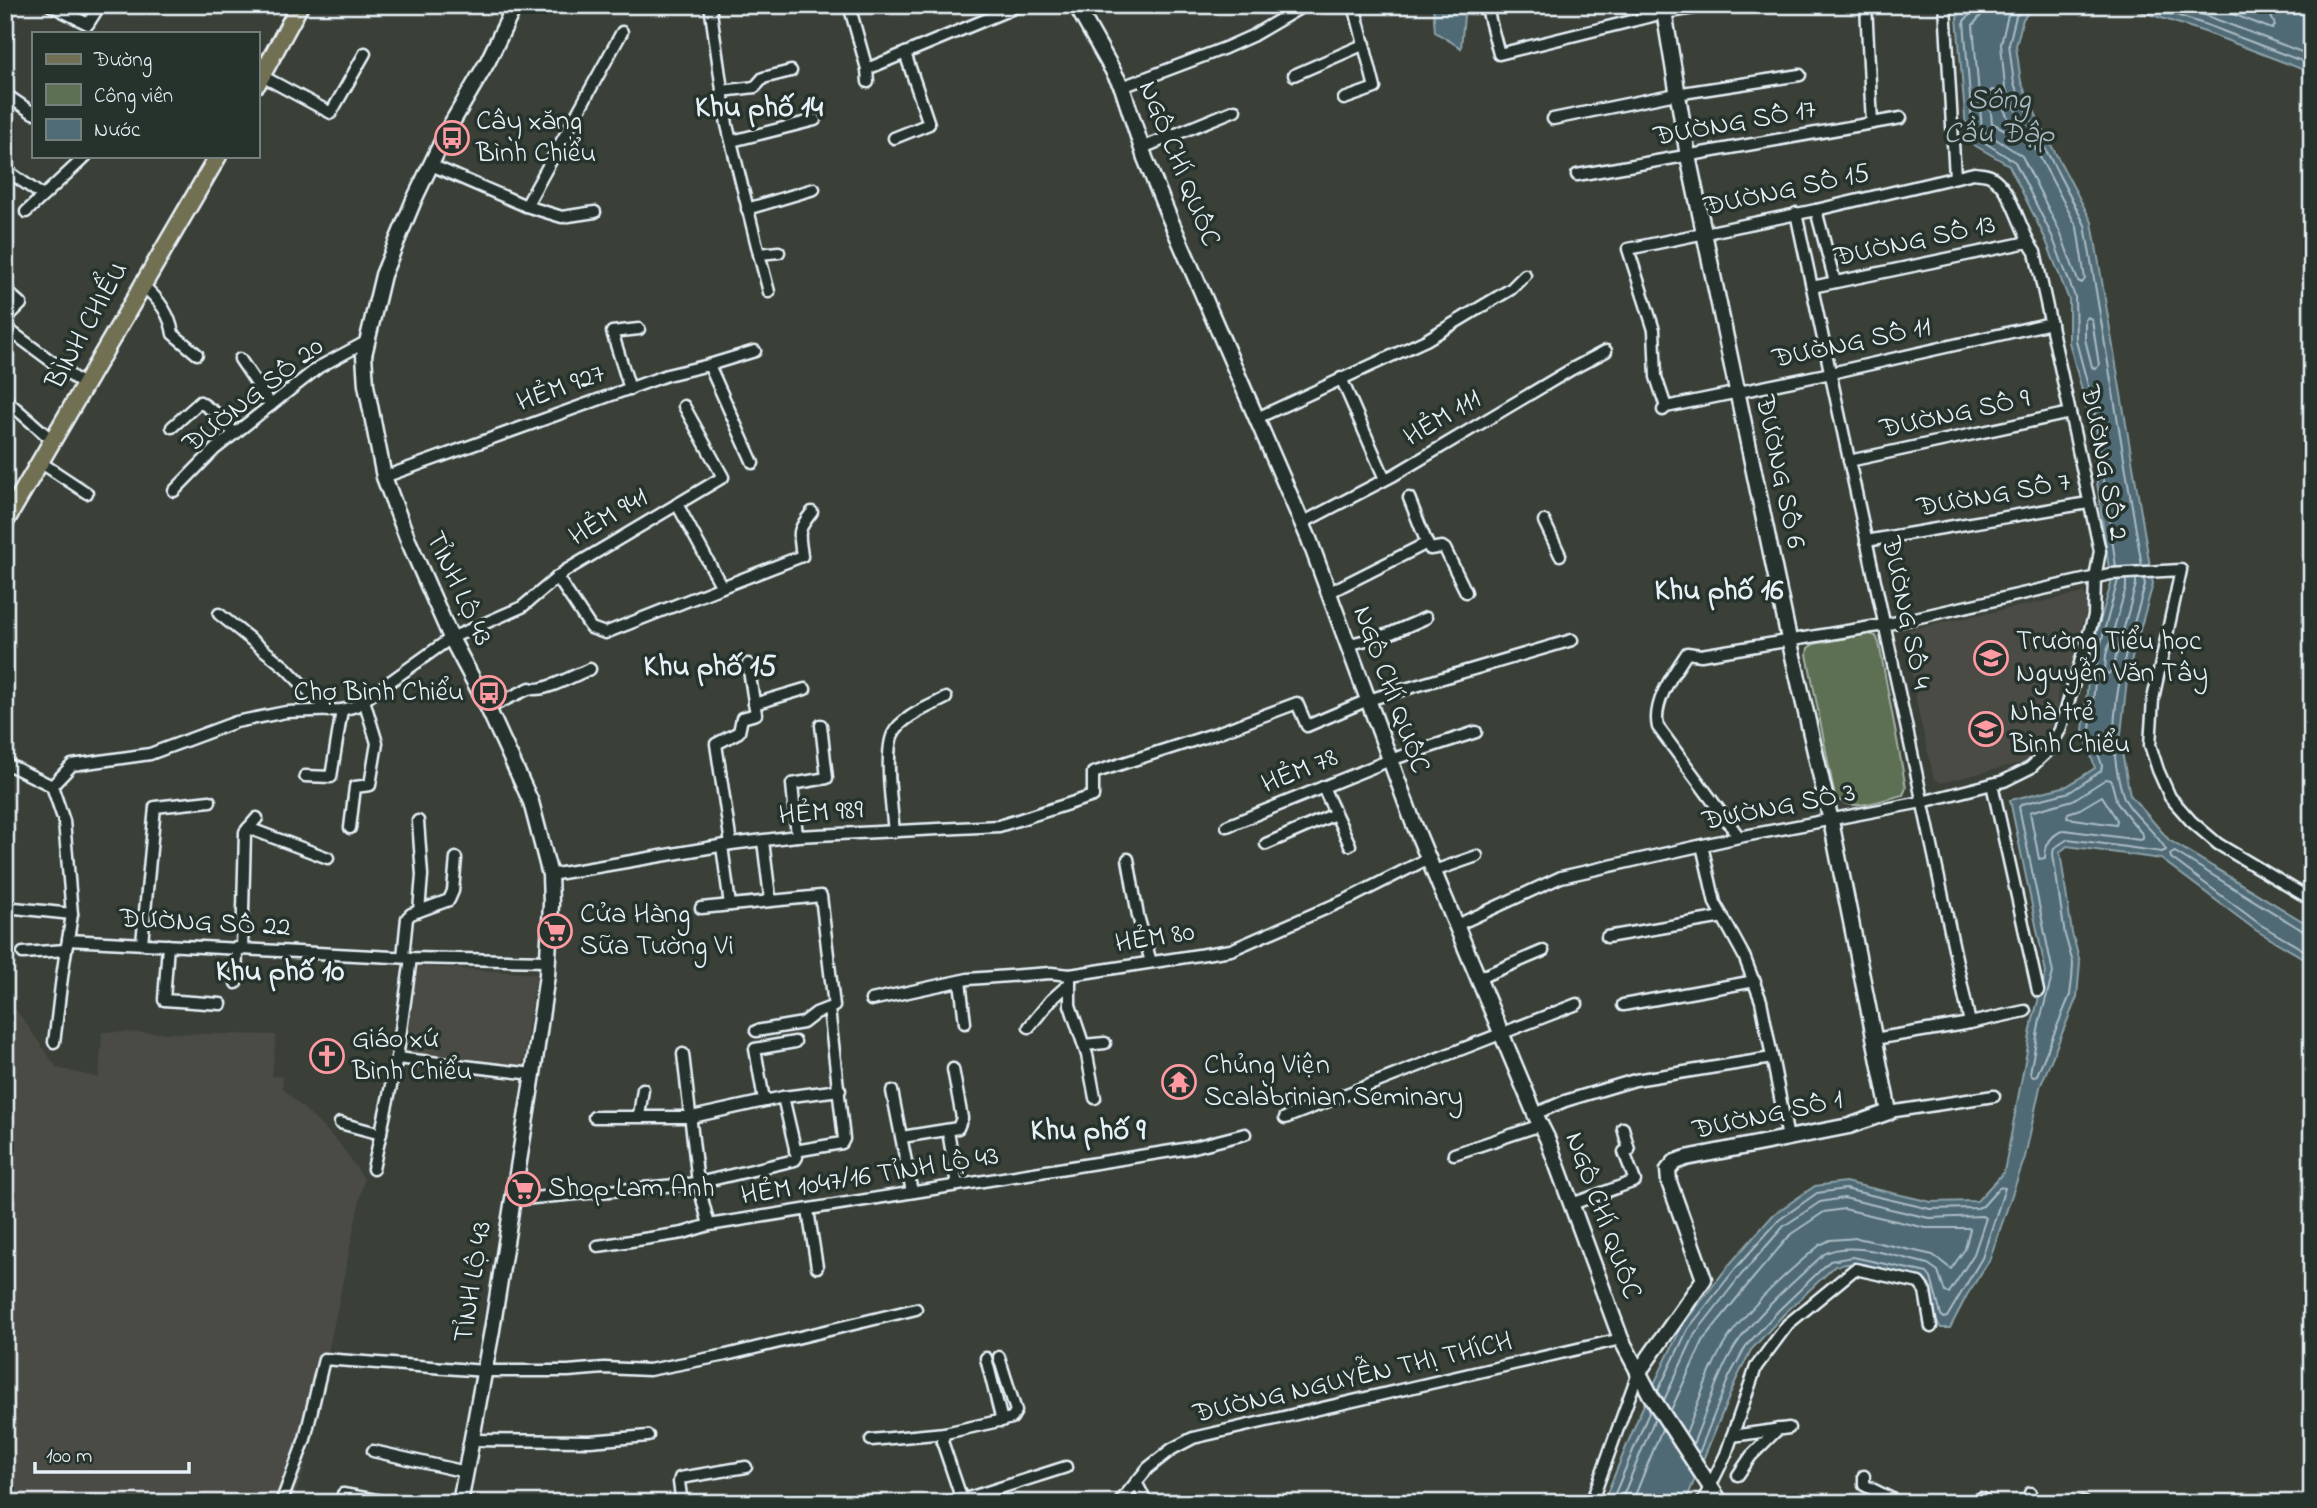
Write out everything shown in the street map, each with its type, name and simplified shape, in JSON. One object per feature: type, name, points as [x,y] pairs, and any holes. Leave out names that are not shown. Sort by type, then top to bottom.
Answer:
[{"type":"main road","points":[[259,80],[300,5]]},
{"type":"main road","name":"TỈNH LỘ 43","points":[[460,1503],[485,1371],[533,1074],[548,961],[550,875],[531,802],[452,638],[408,540],[384,477],[366,385],[364,355],[383,275],[447,131],[488,61],[515,5]]},
{"type":"main road","name":"NGÔ CHÍ QUỐC","points":[[1076,5],[1122,87],[1167,212],[1302,523],[1431,865],[1538,1119],[1621,1339],[1651,1396],[1721,1503]]},
{"type":"main road","name":"ĐƯỜNG SỐ 6","points":[[1664,9],[1688,156],[1790,642],[1831,821],[1889,1112]]},
{"type":"main road","name":"BÌNH CHIỂU","points":[[5,522],[217,158]]},
{"type":"main road","name":"ĐƯỜNG SỐ 1","points":[[1638,1373],[1704,1279],[1669,1182],[1668,1170],[1675,1161],[1849,1126],[1889,1112]]},
{"type":"street","points":[[50,5],[88,24],[100,5]]},
{"type":"street","points":[[710,5],[732,141],[769,292]]},
{"type":"street","points":[[849,5],[867,68],[868,82]]},
{"type":"street","points":[[867,68],[1021,5]]},
{"type":"street","points":[[1122,87],[1252,36],[1305,5]]},
{"type":"street","points":[[1344,99],[1375,89],[1354,5]]},
{"type":"street","points":[[1486,5],[1499,54],[1664,9],[1712,5]]},
{"type":"street","points":[[1866,5],[1872,123]]},
{"type":"street","points":[[1945,5],[1955,177]]},
{"type":"street","points":[[526,206],[622,32]]},
{"type":"street","points":[[1294,75],[1365,44]]},
{"type":"street","points":[[259,80],[331,113],[365,53]]},
{"type":"street","points":[[894,138],[929,124],[905,53]]},
{"type":"street","points":[[722,91],[755,87],[763,78],[791,71]]},
{"type":"street","points":[[1553,119],[1676,94],[1800,75]]},
{"type":"street","points":[[5,94],[32,112]]},
{"type":"street","points":[[1142,148],[1235,110]]},
{"type":"street","name":"ĐƯỜNG SỐ 17","points":[[1577,175],[1901,118]]},
{"type":"street","points":[[732,141],[815,120]]},
{"type":"street","points":[[26,212],[84,158]]},
{"type":"street","points":[[431,165],[526,206],[562,217],[595,212]]},
{"type":"street","points":[[5,169],[43,196]]},
{"type":"street","name":"ĐƯỜNG SỐ 2","points":[[1955,177],[1974,173],[1989,175],[2003,186],[2035,252],[2100,551],[2095,578],[2094,616],[2060,730],[2047,752],[2030,768],[2004,781]]},
{"type":"street","name":"ĐƯỜNG SỐ 15","points":[[1665,408],[1656,377],[1654,330],[1628,248],[1816,210],[1955,177]]},
{"type":"street","points":[[747,209],[814,189]]},
{"type":"street","points":[[1816,210],[1835,282]]},
{"type":"street","name":"ĐƯỜNG SỐ 4","points":[[1796,213],[1970,1023]]},
{"type":"street","name":"ĐƯỜNG SỐ 13","points":[[1812,287],[2028,242]]},
{"type":"street","points":[[759,254],[779,252]]},
{"type":"street","points":[[1257,418],[1426,341],[1511,289],[1525,275]]},
{"type":"street","points":[[142,285],[157,297],[172,324],[173,334],[197,354]]},
{"type":"street","points":[[5,290],[21,304],[5,320]]},
{"type":"street","name":"ĐƯỜNG SỐ 11","points":[[1665,408],[2051,323]]},
{"type":"street","points":[[5,327],[85,386]]},
{"type":"street","points":[[630,389],[612,332],[639,329]]},
{"type":"street","name":"ĐƯỜNG SỐ 20","points":[[174,491],[215,449],[319,367],[366,342]]},
{"type":"street","name":"HẺM 927","points":[[384,477],[667,375],[755,351]]},
{"type":"street","name":"HẺM 111","points":[[1302,523],[1385,479],[1606,351]]},
{"type":"street","points":[[240,359],[271,405]]},
{"type":"street","points":[[709,365],[753,463]]},
{"type":"street","points":[[1341,378],[1385,479]]},
{"type":"street","points":[[172,427],[200,402],[216,413],[234,434]]},
{"type":"street","points":[[7,404],[53,441]]},
{"type":"street","name":"HẺM 941","points":[[52,786],[72,765],[150,754],[236,722],[286,712],[342,710],[364,701],[452,638],[522,607],[557,578],[723,477],[684,406]]},
{"type":"street","name":"ĐƯỜNG SỐ 9","points":[[1849,461],[2070,413]]},
{"type":"street","points":[[40,462],[87,493]]},
{"type":"street","points":[[1409,498],[1430,549],[1445,549],[1466,592]]},
{"type":"street","name":"ĐƯỜNG SỐ 7","points":[[1866,541],[2088,503]]},
{"type":"street","points":[[677,504],[722,587]]},
{"type":"street","points":[[557,578],[591,628],[605,633],[802,556],[798,537],[805,520],[812,512]]},
{"type":"street","points":[[1544,521],[1560,555]]},
{"type":"street","points":[[1328,593],[1423,545],[1426,541]]},
{"type":"street","points":[[1739,837],[1658,727],[1657,709],[1672,675],[1687,653],[1701,656],[1884,625],[2110,574],[2180,570],[2153,699],[2150,745],[2170,797],[2191,821],[2218,844],[2312,900]]},
{"type":"street","points":[[219,614],[285,667],[328,711]]},
{"type":"street","points":[[1347,645],[1388,634],[1426,618]]},
{"type":"street","points":[[1367,700],[1572,640]]},
{"type":"street","points":[[730,905],[727,845],[716,744],[739,732],[743,718],[756,714],[748,664]]},
{"type":"street","points":[[488,708],[530,688],[535,691],[544,689],[590,669]]},
{"type":"street","points":[[754,704],[805,689]]},
{"type":"street","points":[[894,832],[889,750],[893,733],[912,715],[946,698]]},
{"type":"street","name":"HẺM 989","points":[[550,875],[797,836],[999,826],[1093,796],[1093,773],[1214,734],[1297,703],[1307,726],[1367,700]]},
{"type":"street","points":[[350,828],[355,788],[370,785],[377,743],[364,701]]},
{"type":"street","points":[[305,776],[331,777],[342,710]]},
{"type":"street","points":[[797,836],[792,784],[827,778],[821,725]]},
{"type":"street","name":"HẺM 78","points":[[1227,826],[1390,760],[1476,732]]},
{"type":"street","points":[[5,763],[52,786],[64,821],[72,914],[61,971],[54,1042]]},
{"type":"street","name":"ĐƯỜNG SỐ 3","points":[[1457,925],[1561,877],[1739,837],[1922,802],[2004,781]]},
{"type":"street","points":[[1992,784],[2038,991]]},
{"type":"street","points":[[1323,787],[1350,845]]},
{"type":"street","points":[[142,943],[155,807],[210,801]]},
{"type":"street","points":[[1266,844],[1335,814]]},
{"type":"street","points":[[236,983],[245,832],[257,818]]},
{"type":"street","points":[[418,821],[422,874],[419,911]]},
{"type":"street","points":[[248,828],[328,858]]},
{"type":"street","points":[[763,841],[770,897],[767,900]]},
{"type":"street","points":[[1702,845],[1715,903],[1755,981],[1788,1138]]},
{"type":"street","name":"HẺM 80","points":[[871,1000],[960,981],[1051,973],[1070,979],[1151,962],[1231,950],[1431,865],[1477,856]]},
{"type":"street","points":[[373,1170],[397,1058],[407,958],[407,918],[450,898],[456,858]]},
{"type":"street","points":[[1128,859],[1138,916],[1151,962]]},
{"type":"street","points":[[701,908],[821,896],[834,1006],[816,1013],[803,1023],[756,1031]]},
{"type":"street","points":[[5,907],[72,914]]},
{"type":"street","points":[[1606,937],[1723,917]]},
{"type":"street","name":"ĐƯỜNG SỐ 22","points":[[23,953],[67,945],[142,943],[407,958],[548,961]]},
{"type":"street","points":[[168,945],[164,1000],[221,1004]]},
{"type":"street","points":[[1479,978],[1543,951]]},
{"type":"street","points":[[1028,1027],[1070,979]]},
{"type":"street","points":[[1070,979],[1070,1005],[1084,1045],[1095,1098]]},
{"type":"street","points":[[960,981],[965,1023]]},
{"type":"street","points":[[1623,1005],[1755,981]]},
{"type":"street","points":[[1285,1118],[1577,1004]]},
{"type":"street","points":[[795,1152],[843,1142],[840,1090],[829,1009]]},
{"type":"street","points":[[1874,1039],[2025,1011]]},
{"type":"street","points":[[764,1100],[755,1049],[795,1042]]},
{"type":"street","points":[[1084,1045],[1105,1043]]},
{"type":"street","name":"HẺM 1047/16 TỈNH LỘ 43","points":[[683,1054],[698,1183],[709,1226]]},
{"type":"street","points":[[397,1058],[533,1074]]},
{"type":"street","points":[[1454,1154],[1538,1119],[1565,1101],[1635,1080],[1772,1058]]},
{"type":"street","points":[[902,1137],[948,1131],[961,1124],[953,1069]]},
{"type":"street","points":[[639,1116],[643,1088]]},
{"type":"street","points":[[594,1117],[692,1117],[764,1100],[840,1090]]},
{"type":"street","points":[[892,1091],[912,1192]]},
{"type":"street","name":"ĐƯỜNG SỐ 1","points":[[1889,1112],[1994,1096]]},
{"type":"street","points":[[511,1200],[698,1183],[794,1160],[797,1157],[783,1097]]},
{"type":"street","points":[[341,1123],[381,1134]]},
{"type":"street","points":[[1572,1204],[1635,1181],[1624,1152],[1629,1150],[1623,1128]]},
{"type":"street","points":[[948,1131],[957,1185]]},
{"type":"street","name":"HẺM 1047/16 TỈNH LỘ 43","points":[[598,1246],[1190,1148],[1245,1134]]},
{"type":"street","points":[[808,1210],[817,1266]]},
{"type":"street","points":[[1702,1503],[1707,1481],[1732,1436],[1756,1367],[1788,1324],[1855,1269],[1919,1283],[1925,1291],[1931,1326]]},
{"type":"street","points":[[281,1503],[305,1439],[324,1359],[485,1371],[604,1368],[649,1370],[726,1355],[916,1309]]},
{"type":"street","name":"ĐƯỜNG NGUYỄN THỊ THÍCH","points":[[1119,1503],[1147,1468],[1193,1438],[1621,1339]]},
{"type":"street","points":[[871,1440],[945,1433],[1012,1418],[1016,1411],[999,1357]]},
{"type":"street","points":[[986,1358],[1002,1421]]},
{"type":"street","points":[[1591,1503],[1638,1373]]},
{"type":"street","points":[[1732,1436],[1789,1428]]},
{"type":"street","points":[[1738,1475],[1751,1456],[1778,1429]]},
{"type":"street","points":[[945,1433],[942,1441],[962,1502],[1066,1467]]},
{"type":"street","points":[[472,1440],[590,1441],[648,1436]]},
{"type":"street","points":[[373,1451],[466,1472]]},
{"type":"street","points":[[682,1503],[678,1482],[680,1478],[746,1467]]},
{"type":"street","points":[[1864,1476],[1864,1485],[1900,1503]]},
{"type":"street","points":[[1136,1482],[1147,1503]]},
{"type":"street","points":[[343,1493],[393,1503]]},
{"type":"shaded area","name":"Trường Tiểu học Nguyễn Văn Tây","points":[[2084,593],[2089,600],[2066,683],[2058,686],[2056,716],[2036,753],[2024,762],[1941,783],[1934,778],[1918,710],[1905,634],[1908,630]]},
{"type":"shaded area","points":[[416,966],[536,974],[522,1071],[404,1054]]},
{"type":"shaded area","points":[[5,994],[57,1068],[99,1078],[102,1032],[276,1035],[272,1076],[283,1077],[282,1088],[339,1143],[364,1179],[303,1473],[292,1503],[5,1503]]},
{"type":"green space","points":[[1869,634],[1876,636],[1879,643],[1906,788],[1903,795],[1859,805],[1842,802],[1835,797],[1807,654],[1808,648],[1814,644]]},
{"type":"water","points":[[1433,5],[1465,5],[1461,48],[1435,32]]},
{"type":"water","name":"Sông Cầu Đập","points":[[1970,5],[2035,5],[2023,19],[2016,46],[2021,82],[2092,222],[2153,584],[2128,672],[2120,742],[2130,795],[2169,840],[2312,927],[2312,963],[2257,931],[2161,859],[2067,846],[2060,852],[2072,933],[2080,962],[2077,997],[2040,1087],[2025,1157],[1989,1261],[1950,1328],[1941,1328],[1934,1317],[1924,1280],[1853,1263],[1835,1266],[1784,1314],[1751,1350],[1685,1503],[1603,1503],[1641,1411],[1682,1326],[1729,1265],[1774,1214],[1815,1186],[1845,1182],[1931,1202],[1977,1201],[2004,1172],[2033,1019],[2046,973],[2010,800],[2067,786],[2095,768],[2083,731],[2091,652],[2111,584],[2087,409],[2069,342],[2069,300],[2045,238],[2009,165],[1967,141],[1957,17]]},
{"type":"water","points":[[2121,5],[2289,5],[2312,15],[2312,73],[2205,32]]},
{"type":"place","name":"Cây xăng Bình Chiểu","points":[[452,138]]},
{"type":"place","name":"Trường Tiểu học Nguyễn Văn Tây","points":[[1991,658]]},
{"type":"place","name":"Chợ Bình Chiểu","points":[[489,693]]},
{"type":"place","name":"Nhà trẻ Bình Chiểu","points":[[1986,729]]},
{"type":"place","name":"Cửa Hàng Sữa Tường Vi","points":[[555,931]]},
{"type":"place","name":"Giáo xứ Bình Chiểu","points":[[327,1056]]},
{"type":"place","name":"Chủng Viện Scalabrinian Seminary","points":[[1179,1082]]},
{"type":"place","name":"Shop Lam Anh","points":[[523,1189]]},
{"type":"district","name":"Khu phố 14","points":[[759,109]]},
{"type":"district","name":"Khu phố 16","points":[[1719,592]]},
{"type":"district","name":"Khu phố 15","points":[[710,668]]},
{"type":"district","name":"Khu phố 10","points":[[280,973]]},
{"type":"district","name":"Khu phố 9","points":[[1088,1132]]}]
